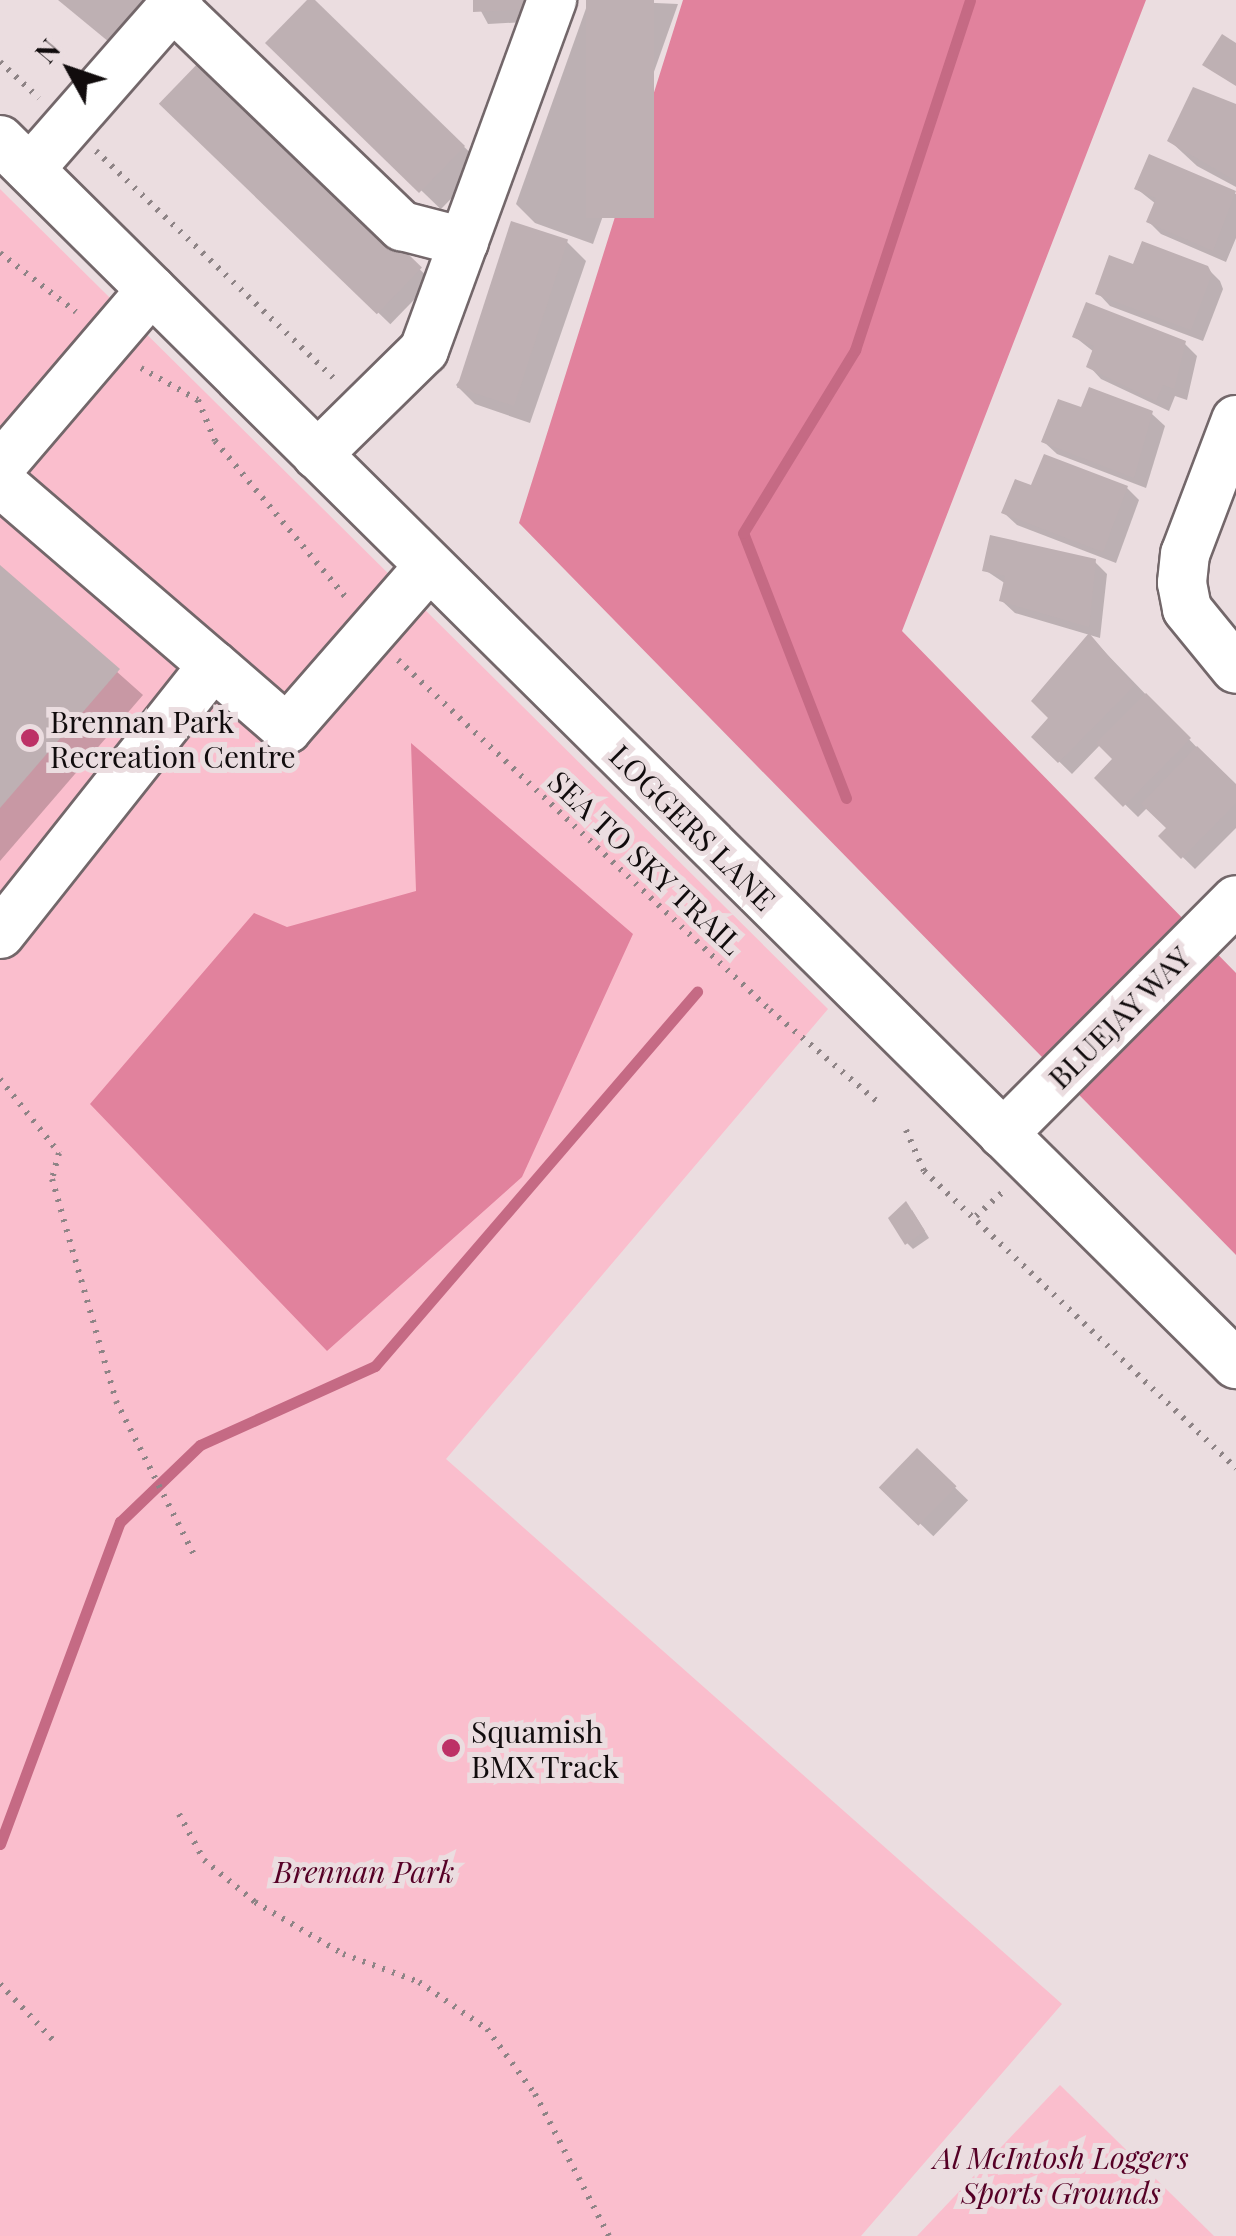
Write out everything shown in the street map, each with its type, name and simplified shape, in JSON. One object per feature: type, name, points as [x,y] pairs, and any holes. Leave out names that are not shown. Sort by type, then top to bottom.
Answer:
[{"type":"street","points":[[317,455],[424,350],[552,0]]},
{"type":"street","points":[[15,155],[69,126],[175,3],[402,226],[464,242]]},
{"type":"street","name":"LOGGERS LANE","points":[[15,155],[1236,1364]]},
{"type":"street","points":[[0,468],[151,290]]},
{"type":"street","points":[[1236,420],[1185,554],[1182,583],[1187,609],[1236,669]]},
{"type":"street","points":[[0,482],[287,729],[429,566]]},
{"type":"street","points":[[0,934],[212,665]]},
{"type":"street","name":"BLUEJAY WAY","points":[[1003,1134],[1236,900]]},
{"type":"path","points":[[0,62],[366,408]]},
{"type":"path","points":[[0,253],[93,326]]},
{"type":"path","points":[[140,367],[181,384],[198,400],[215,441],[348,600]]},
{"type":"path","name":"SEA TO SKY TRAIL","points":[[386,649],[770,1010],[879,1103]]},
{"type":"path","points":[[0,1079],[58,1154],[52,1178],[116,1401],[196,1559]]},
{"type":"path","points":[[906,1130],[924,1171],[976,1216],[1236,1468]]},
{"type":"path","points":[[976,1216],[1015,1181]]},
{"type":"path","points":[[179,1814],[204,1860],[255,1902],[343,1954],[419,1982],[486,2029],[535,2094],[609,2236]]},
{"type":"path","points":[[0,1984],[57,2044]]},
{"type":"green space","name":"Brennan Park","points":[[0,189],[828,1009],[446,1459],[1062,2004],[861,2236],[0,2236]]},
{"type":"green space","name":"Al McIntosh Loggers Sports Grounds","points":[[1060,2085],[1214,2236],[917,2236]]},
{"type":"shaded area","points":[[683,0],[1146,0],[902,631],[1236,973],[1236,1255],[519,523]]},
{"type":"shaded area","points":[[411,743],[633,934],[522,1177],[327,1351],[90,1104],[254,913],[287,927],[416,891]]},
{"type":"building","points":[[58,0],[144,0],[109,42]]},
{"type":"building","points":[[307,0],[315,0],[465,146],[419,193],[265,43]]},
{"type":"building","points":[[473,0],[533,0],[534,9],[473,12]]},
{"type":"building","points":[[586,0],[654,0],[654,218],[586,218]]},
{"type":"building","points":[[1222,34],[1236,43],[1236,86],[1202,65]]},
{"type":"building","points":[[204,57],[422,267],[377,314],[159,104]]},
{"type":"building","points":[[1193,87],[1236,104],[1236,181],[1167,141]]},
{"type":"building","points":[[1149,154],[1236,191],[1213,251],[1146,222],[1156,198],[1134,189]]},
{"type":"building","points":[[511,221],[568,240],[514,406],[457,387]]},
{"type":"building","points":[[1142,241],[1208,266],[1212,274],[1191,330],[1095,294],[1109,255],[1133,264]]},
{"type":"building","points":[[1086,302],[1186,341],[1174,389],[1163,385],[1156,401],[1086,367],[1094,346],[1072,337]]},
{"type":"building","points":[[1089,387],[1153,411],[1134,478],[1041,442],[1058,399],[1081,407]]},
{"type":"building","points":[[1044,454],[1128,486],[1103,552],[1001,513],[1015,479],[1031,485]]},
{"type":"building","points":[[990,535],[1096,559],[1089,627],[999,601],[1005,576],[982,571]]},
{"type":"building","name":"Brennan Park Recreation Centre","points":[[0,565],[120,669],[0,808]]},
{"type":"building","points":[[1089,633],[1134,686],[1058,763],[1031,737],[1048,718],[1031,701]]},
{"type":"building","points":[[1146,693],[1191,738],[1123,807],[1094,778],[1112,759],[1096,743]]},
{"type":"building","points":[[1197,746],[1236,784],[1236,803],[1181,859],[1158,836],[1166,828],[1141,804]]},
{"type":"building","points":[[906,1201],[925,1231],[905,1245],[888,1218]]},
{"type":"building","points":[[917,1448],[957,1486],[918,1526],[879,1488]]},
{"type":"waterway","points":[[846,798],[743,533],[855,350],[970,0]]},
{"type":"waterway","points":[[0,1844],[120,1522],[200,1445],[375,1366],[697,991]]},
{"type":"place","name":"Brennan Park Recreation Centre","points":[[30,738]]},
{"type":"place","name":"Squamish BMX Track","points":[[451,1748]]}]
